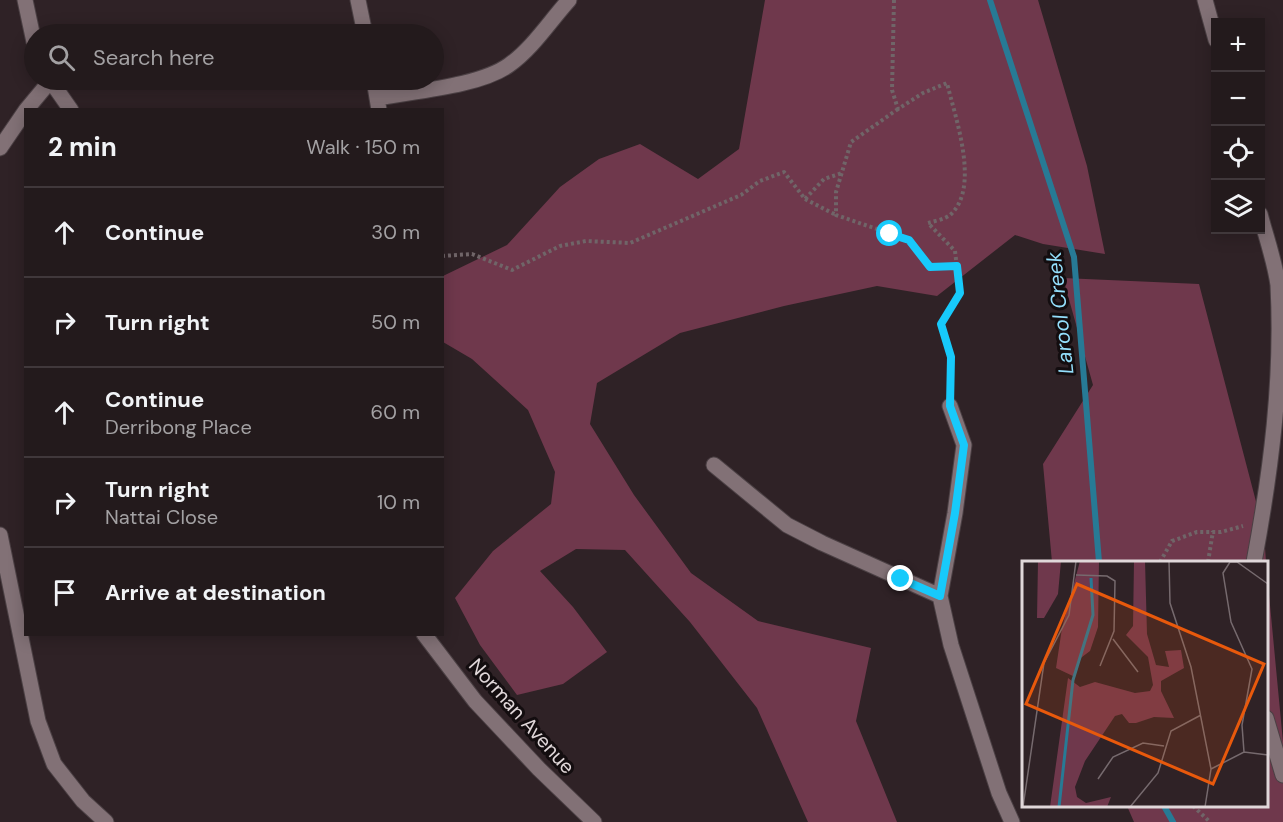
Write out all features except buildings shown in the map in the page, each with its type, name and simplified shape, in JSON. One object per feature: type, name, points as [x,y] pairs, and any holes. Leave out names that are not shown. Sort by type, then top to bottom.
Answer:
[{"type":"street","points":[[25,0],[30,24]]},
{"type":"street","points":[[358,0],[363,24]]},
{"type":"street","points":[[444,87],[489,76],[509,65],[569,0]]},
{"type":"street","points":[[1205,0],[1211,24]]},
{"type":"street","points":[[28,108],[42,90]]},
{"type":"street","points":[[57,90],[70,108]]},
{"type":"street","points":[[379,104],[434,90]]},
{"type":"street","points":[[0,148],[24,113]]},
{"type":"street","points":[[1254,561],[1277,437],[1283,360],[1278,285],[1265,234]]},
{"type":"street","points":[[950,406],[964,445],[940,596],[951,645],[999,794],[1012,822]]},
{"type":"street","points":[[714,465],[787,525],[940,596]]},
{"type":"street","points":[[0,535],[38,721],[54,764],[83,801],[106,822]]},
{"type":"street","name":"Norman Avenue","points":[[426,636],[476,701],[594,822]]},
{"type":"street","points":[[1268,725],[1283,775]]},
{"type":"path","points":[[894,0],[892,90],[898,109]]},
{"type":"path","points":[[836,215],[836,192],[851,142],[923,93],[947,83],[966,165],[961,201],[949,216],[928,223],[955,251],[957,266],[960,293],[941,324],[951,357],[950,406]]},
{"type":"path","points":[[444,256],[472,254],[512,270],[560,246],[586,241],[630,243],[741,195],[760,181],[784,172],[805,199],[836,215],[909,240],[930,267],[957,266]]},
{"type":"path","points":[[805,199],[824,179],[842,173]]},
{"type":"path","points":[[1161,561],[1172,541],[1197,532],[1221,531],[1262,521]]},
{"type":"path","points":[[1208,561],[1214,531]]},
{"type":"path","points":[[1194,807],[1210,822]]},
{"type":"shaded area","points":[[765,0],[1038,0],[1087,166],[1105,254],[1043,244],[1015,235],[937,296],[877,286],[784,306],[680,333],[597,383],[590,424],[634,495],[691,573],[758,621],[871,648],[856,721],[897,822],[808,822],[757,708],[690,622],[625,550],[576,549],[540,571],[573,607],[607,652],[563,684],[517,695],[480,645],[455,598],[493,551],[551,504],[555,472],[528,410],[472,359],[444,343],[444,276],[507,245],[560,187],[599,159],[640,144],[698,179],[739,149]]},
{"type":"shaded area","points":[[1063,278],[1199,284],[1264,532],[1266,561],[1052,561],[1043,464],[1093,385]]},
{"type":"shaded area","points":[[1268,584],[1283,742],[1283,822],[1134,822],[1127,807],[1268,807]]},
{"type":"waterway","name":"Larool Creek","points":[[990,0],[1074,257],[1099,561]]},
{"type":"waterway","name":"Larool Creek","points":[[1165,807],[1173,822]]},
{"type":"route","points":[[890,234],[909,240],[930,267],[957,266],[960,293],[941,324],[951,357],[950,406],[964,445],[940,596],[901,579]]}]
